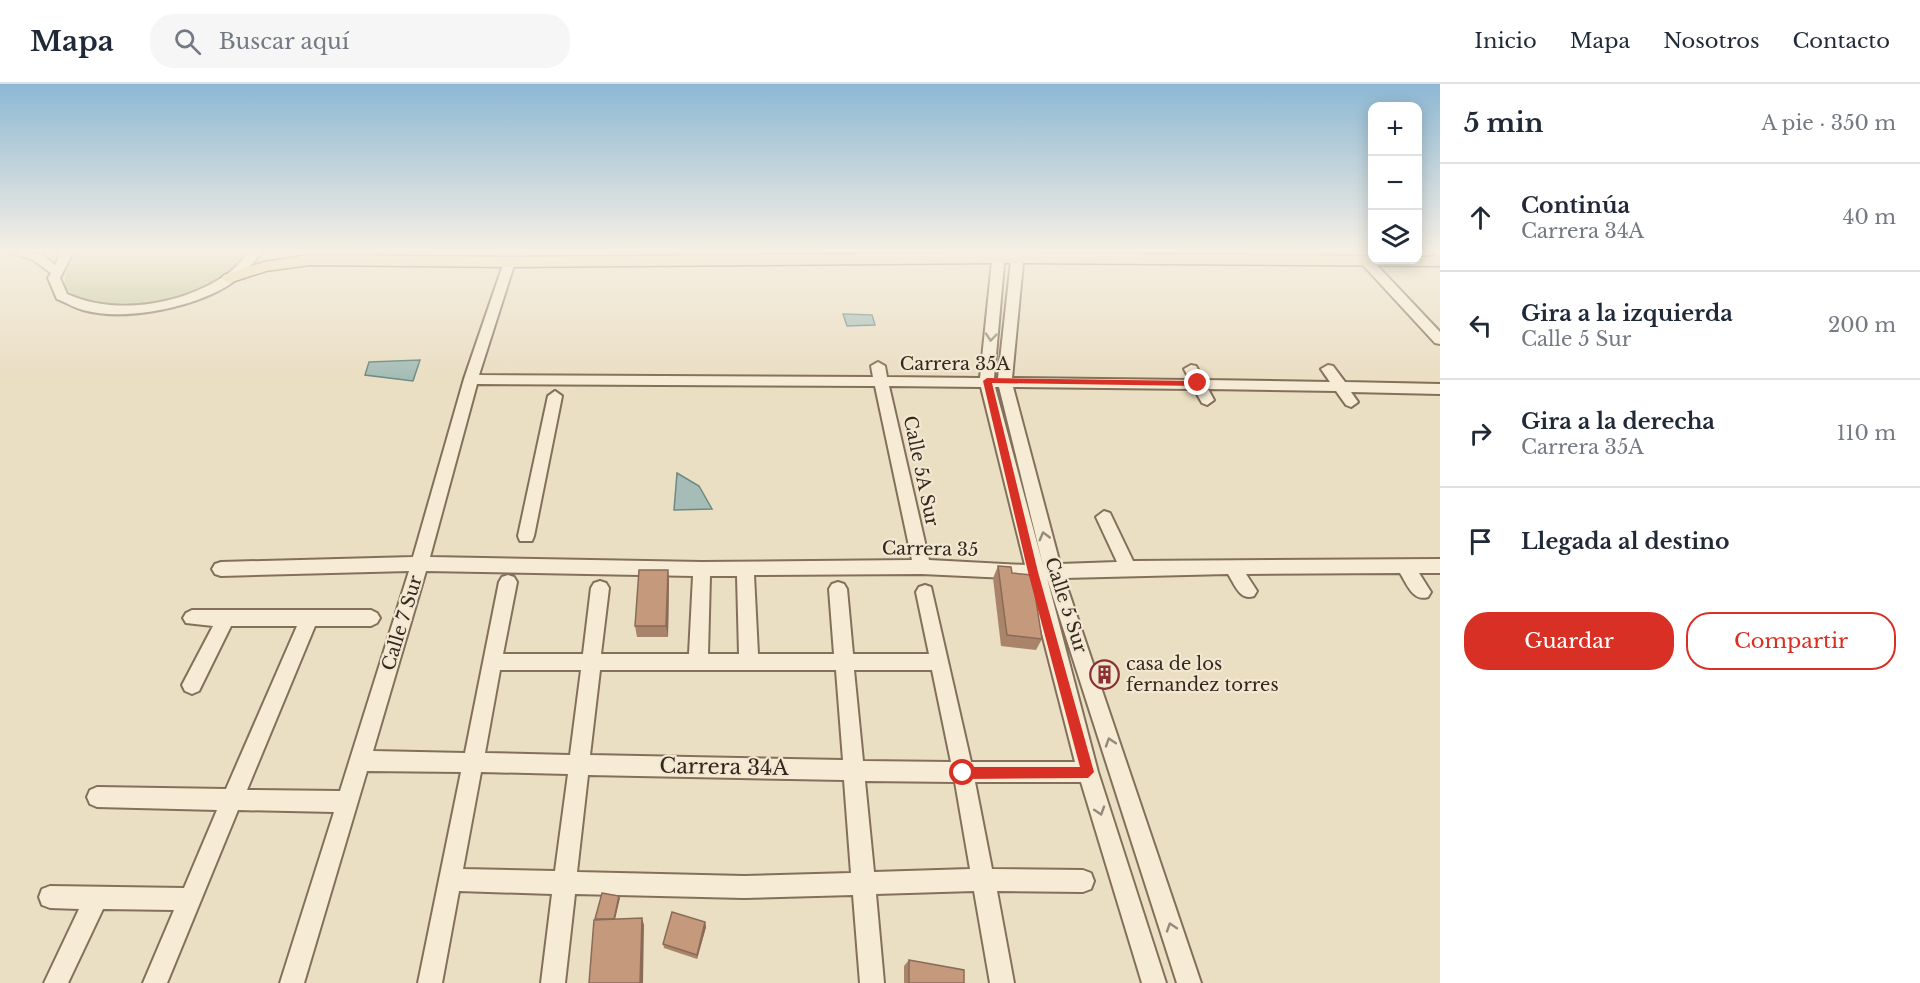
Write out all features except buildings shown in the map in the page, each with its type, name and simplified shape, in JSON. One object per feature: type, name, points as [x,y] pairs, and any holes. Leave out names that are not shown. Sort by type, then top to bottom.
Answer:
[{"type":"street","points":[[57,294],[66,302],[83,309],[105,312],[157,307],[198,294]]},
{"type":"street","name":"Calle 7 Sur","points":[[292,983],[420,564],[455,405],[471,379],[499,294]]},
{"type":"street","name":"Calle 5 Sur","points":[[995,294],[987,381],[1033,572],[1088,772],[1155,983]]},
{"type":"street","name":"Calle 5 Sur","points":[[1014,294],[1005,381],[1015,429],[1054,572],[1189,983]]},
{"type":"street","points":[[1401,294],[1440,340]]},
{"type":"street","name":"Calle 5A Sur","points":[[878,366],[922,567]]},
{"type":"street","points":[[1191,369],[1208,400]]},
{"type":"street","points":[[1328,369],[1351,402]]},
{"type":"street","name":"Carrera 35A","points":[[471,379],[633,374],[709,387],[1005,381],[1440,389]]},
{"type":"street","points":[[526,536],[555,396]]},
{"type":"street","points":[[1104,517],[1128,568]]},
{"type":"street","name":"Carrera 35","points":[[221,569],[420,564],[702,569],[922,567],[1054,572],[1128,568],[1440,566]]},
{"type":"street","points":[[1404,565],[1422,592]]},
{"type":"street","points":[[1233,567],[1248,591]]},
{"type":"street","points":[[745,568],[749,662]]},
{"type":"street","points":[[699,662],[702,569]]},
{"type":"street","points":[[430,983],[471,762],[508,582]]},
{"type":"street","points":[[553,983],[600,588]]},
{"type":"street","points":[[838,589],[872,983]]},
{"type":"street","points":[[925,592],[963,773],[1002,983]]},
{"type":"street","points":[[192,618],[308,620],[371,618]]},
{"type":"street","points":[[192,685],[225,619]]},
{"type":"street","points":[[155,983],[308,620]]},
{"type":"street","points":[[491,662],[940,662]]},
{"type":"street","name":"Carrera 34A","points":[[360,761],[854,768],[963,773],[1088,772]]},
{"type":"street","points":[[97,797],[348,802]]},
{"type":"street","points":[[449,880],[744,887],[865,882],[1083,880]]},
{"type":"street","points":[[50,897],[190,900]]},
{"type":"street","points":[[56,983],[96,898]]},
{"type":"green space","points":[[72,294],[180,294],[160,300],[125,305],[93,304]]},
{"type":"water","points":[[843,314],[872,315],[875,325],[847,326]]},
{"type":"water","points":[[420,360],[413,381],[365,375],[369,362]]},
{"type":"water","points":[[677,473],[699,486],[712,509],[674,510]]},
{"type":"place","name":"casa de los fernandez torres","points":[[1105,674]]},
{"type":"route","points":[[963,773],[1088,772],[1033,572],[987,381],[1198,383]]}]
